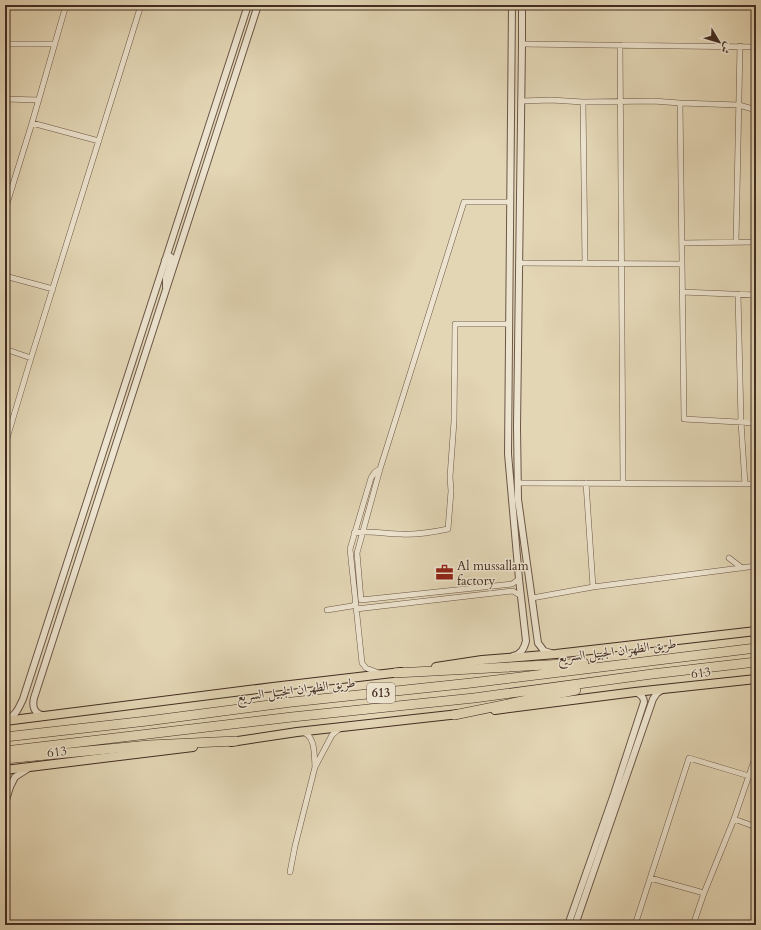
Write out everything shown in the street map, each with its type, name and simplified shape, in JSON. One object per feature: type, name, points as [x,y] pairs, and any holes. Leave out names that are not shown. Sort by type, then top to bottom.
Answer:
[{"type":"highway","name":"طريق الظهران الجبيل السريع","points":[[5,737],[147,721],[292,702],[471,683],[756,648]]},
{"type":"highway","points":[[395,673],[555,665],[693,655]]},
{"type":"highway","name":"طريق الظهران الجبيل السريع","points":[[5,751],[292,717],[474,698],[652,674],[756,662]]},
{"type":"highway","points":[[454,715],[652,674]]},
{"type":"highway","points":[[5,759],[149,746],[236,741]]},
{"type":"main road","points":[[5,721],[395,673],[482,660],[556,654],[756,631]]},
{"type":"main road","name":"613","points":[[5,770],[344,726],[528,707],[635,692],[756,679]]},
{"type":"street","points":[[5,210],[66,5]]},
{"type":"street","points":[[5,445],[141,5]]},
{"type":"street","points":[[5,721],[16,713],[23,698],[248,5]]},
{"type":"street","points":[[46,716],[37,714],[35,711],[33,703],[34,698],[258,5]]},
{"type":"street","points":[[504,659],[521,652],[526,641],[508,454],[512,5]]},
{"type":"street","points":[[522,5],[516,427],[518,499],[538,643],[544,651],[556,654]]},
{"type":"street","points":[[5,44],[54,44]]},
{"type":"street","points":[[522,44],[756,47]]},
{"type":"street","points":[[620,45],[622,483]]},
{"type":"street","points":[[736,242],[740,105],[740,46]]},
{"type":"street","points":[[5,99],[38,100]]},
{"type":"street","points":[[521,101],[653,101],[740,105],[756,110]]},
{"type":"street","points":[[583,102],[585,263]]},
{"type":"street","points":[[680,103],[684,419],[756,423]]},
{"type":"street","points":[[32,123],[99,141]]},
{"type":"street","points":[[361,600],[357,553],[380,469],[464,202],[510,202]]},
{"type":"street","points":[[682,243],[756,242]]},
{"type":"street","points":[[165,261],[168,256],[172,259],[166,278],[166,292]]},
{"type":"street","points":[[519,263],[682,264]]},
{"type":"street","points":[[5,276],[52,289]]},
{"type":"street","points":[[682,292],[756,295]]},
{"type":"street","points":[[738,294],[741,422],[745,484]]},
{"type":"street","points":[[354,533],[403,534],[448,529],[454,421],[455,324],[509,324]]},
{"type":"street","points":[[5,349],[31,358]]},
{"type":"street","points":[[136,350],[133,369],[128,383],[130,386],[136,383]]},
{"type":"street","points":[[380,469],[375,472],[371,478],[350,549],[362,663],[366,668],[380,674]]},
{"type":"street","points":[[518,483],[756,484]]},
{"type":"street","points":[[586,483],[593,587]]},
{"type":"street","points":[[729,558],[742,568]]},
{"type":"street","points":[[532,598],[593,587],[756,566]]},
{"type":"street","points":[[356,605],[361,600],[512,584],[519,579]]},
{"type":"street","points":[[466,597],[475,588]]},
{"type":"street","points":[[327,610],[356,605],[466,597],[513,591],[521,596]]},
{"type":"street","points":[[575,925],[653,698],[657,693],[664,690]]},
{"type":"street","points":[[568,925],[614,794],[644,702],[642,696],[635,692]]},
{"type":"street","points":[[23,698],[24,703],[27,706],[34,698]]},
{"type":"street","points":[[290,872],[295,846],[316,767],[332,735],[339,728],[344,726]]},
{"type":"street","points":[[297,732],[308,734],[312,740],[316,767]]},
{"type":"street","points":[[693,925],[734,819],[756,755]]},
{"type":"street","points":[[634,925],[689,758],[748,776]]},
{"type":"street","points":[[5,803],[10,786],[15,777],[31,767]]},
{"type":"street","points":[[5,779],[10,786]]},
{"type":"street","points":[[734,819],[756,827]]},
{"type":"street","points":[[650,878],[704,894]]},
{"type":"place","name":"Al mussallam factory","points":[[444,573]]}]
